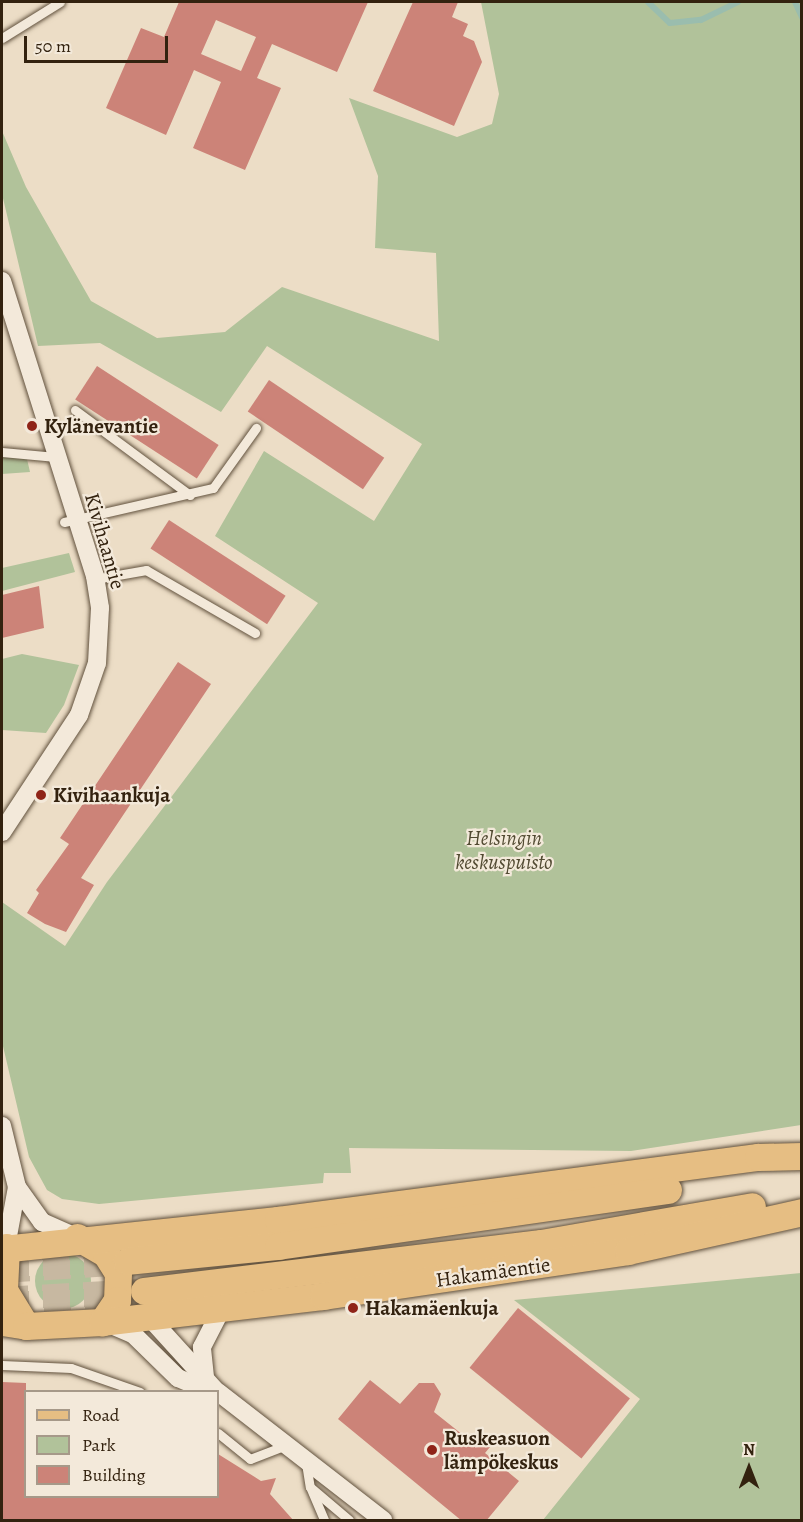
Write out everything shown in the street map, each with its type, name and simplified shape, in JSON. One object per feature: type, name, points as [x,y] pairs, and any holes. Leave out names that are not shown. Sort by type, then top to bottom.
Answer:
[{"type":"main road","points":[[14,1324],[4,1290],[4,1248],[77,1238],[278,1220],[758,1157],[801,1156]]},
{"type":"main road","points":[[123,1267],[668,1190],[801,1161]]},
{"type":"main road","name":"Hakamäentie","points":[[144,1291],[541,1243],[801,1196]]},
{"type":"main road","name":"Hakamäentie","points":[[14,1324],[102,1322],[221,1310],[618,1253],[801,1212]]},
{"type":"main road","points":[[77,1238],[123,1267],[149,1317]]},
{"type":"main road","points":[[102,1322],[117,1300],[123,1267]]},
{"type":"street","name":"Kivihaantie","points":[[2,283],[56,457],[70,521],[95,579],[100,638],[90,690],[79,715],[2,832]]},
{"type":"street","points":[[2,1126],[17,1187],[42,1222],[77,1238]]},
{"type":"street","points":[[4,1248],[17,1187]]},
{"type":"street","points":[[215,1390],[202,1347],[221,1310]]},
{"type":"street","points":[[149,1317],[215,1390]]},
{"type":"street","points":[[102,1322],[133,1334],[178,1378],[215,1390]]},
{"type":"street","points":[[219,1393],[289,1444],[383,1521]]},
{"type":"lane","points":[[2,38],[60,2]]},
{"type":"lane","points":[[75,410],[190,495]]},
{"type":"lane","points":[[70,521],[213,488],[256,429]]},
{"type":"lane","points":[[2,452],[56,457]]},
{"type":"lane","points":[[95,579],[146,570],[255,633]]},
{"type":"lane","points":[[668,1190],[673,1219]]},
{"type":"lane","points":[[2,1365],[71,1368],[134,1390]]},
{"type":"lane","points":[[219,1434],[250,1459],[289,1444]]},
{"type":"lane","points":[[305,1457],[310,1487],[324,1521]]},
{"type":"lane","points":[[310,1487],[349,1521]]},
{"type":"green space","name":"Helsingin keskuspuisto","points":[[481,2],[801,2],[801,1125],[631,1151],[349,1148],[351,1173],[324,1173],[323,1183],[99,1204],[62,1199],[47,1190],[29,1157],[2,1042],[2,902],[65,946],[107,882],[318,603],[215,536],[264,451],[374,521],[422,444],[267,346],[221,412],[100,343],[38,346],[2,194],[2,131],[26,187],[91,301],[157,338],[225,332],[282,287],[439,341],[436,253],[375,248],[378,176],[349,98],[457,137],[492,124],[499,94]]},
{"type":"green space","points":[[2,457],[27,459],[30,472],[2,474]]},
{"type":"green space","points":[[69,553],[75,572],[2,591],[2,568]]},
{"type":"green space","points":[[22,654],[79,665],[64,705],[46,733],[2,730],[2,659]]},
{"type":"green space","points":[[63,1253],[74,1255],[83,1261],[89,1270],[91,1281],[89,1292],[83,1301],[74,1307],[63,1309],[52,1307],[43,1301],[37,1292],[35,1281],[37,1270],[43,1261],[52,1255]]},
{"type":"green space","points":[[801,1273],[801,1520],[543,1520],[640,1399],[514,1300]]},
{"type":"building","points":[[179,2],[368,2],[337,72],[272,44],[257,78],[281,88],[245,170],[193,148],[221,82],[194,70],[166,135],[106,108],[141,28],[164,37]],"holes":[[[216,20],[256,37],[241,71],[201,54]]]},
{"type":"building","points":[[413,2],[458,2],[452,17],[468,24],[463,36],[474,41],[482,62],[454,126],[373,91]]},
{"type":"building","points":[[97,366],[219,445],[197,479],[75,400]]},
{"type":"building","points":[[269,380],[384,458],[363,489],[248,412]]},
{"type":"building","points":[[169,520],[286,596],[267,624],[150,549]]},
{"type":"building","points":[[39,586],[44,628],[2,638],[2,595]]},
{"type":"building","points":[[178,662],[211,684],[81,878],[94,885],[66,932],[45,924],[27,913],[39,893],[36,890],[69,844],[60,838]]},
{"type":"building","points":[[518,1308],[630,1399],[581,1458],[470,1368]]},
{"type":"building","name":"Ruskeasuon lämpökeskus","points":[[370,1380],[400,1404],[419,1383],[434,1383],[441,1394],[434,1412],[473,1443],[478,1437],[490,1447],[485,1453],[519,1481],[486,1521],[462,1521],[338,1419]]},
{"type":"building","points":[[2,1382],[26,1383],[26,1390],[24,1390],[24,1498],[219,1498],[219,1455],[261,1481],[276,1478],[270,1494],[294,1521],[2,1521]]},
{"type":"waterway","points":[[648,2],[670,23],[701,20],[738,2]]},
{"type":"waterway","points":[[795,2],[802,17]]},
{"type":"tunnel","points":[[2,1269],[127,1261]]},
{"type":"tunnel","points":[[2,1300],[141,1292]]},
{"type":"place","name":"Kylänevantie","points":[[32,426]]},
{"type":"place","name":"Kivihaankuja","points":[[41,795]]},
{"type":"place","name":"Hakamäenkuja","points":[[353,1308]]},
{"type":"place","name":"Ruskeasuon lämpökeskus","points":[[432,1450]]}]
